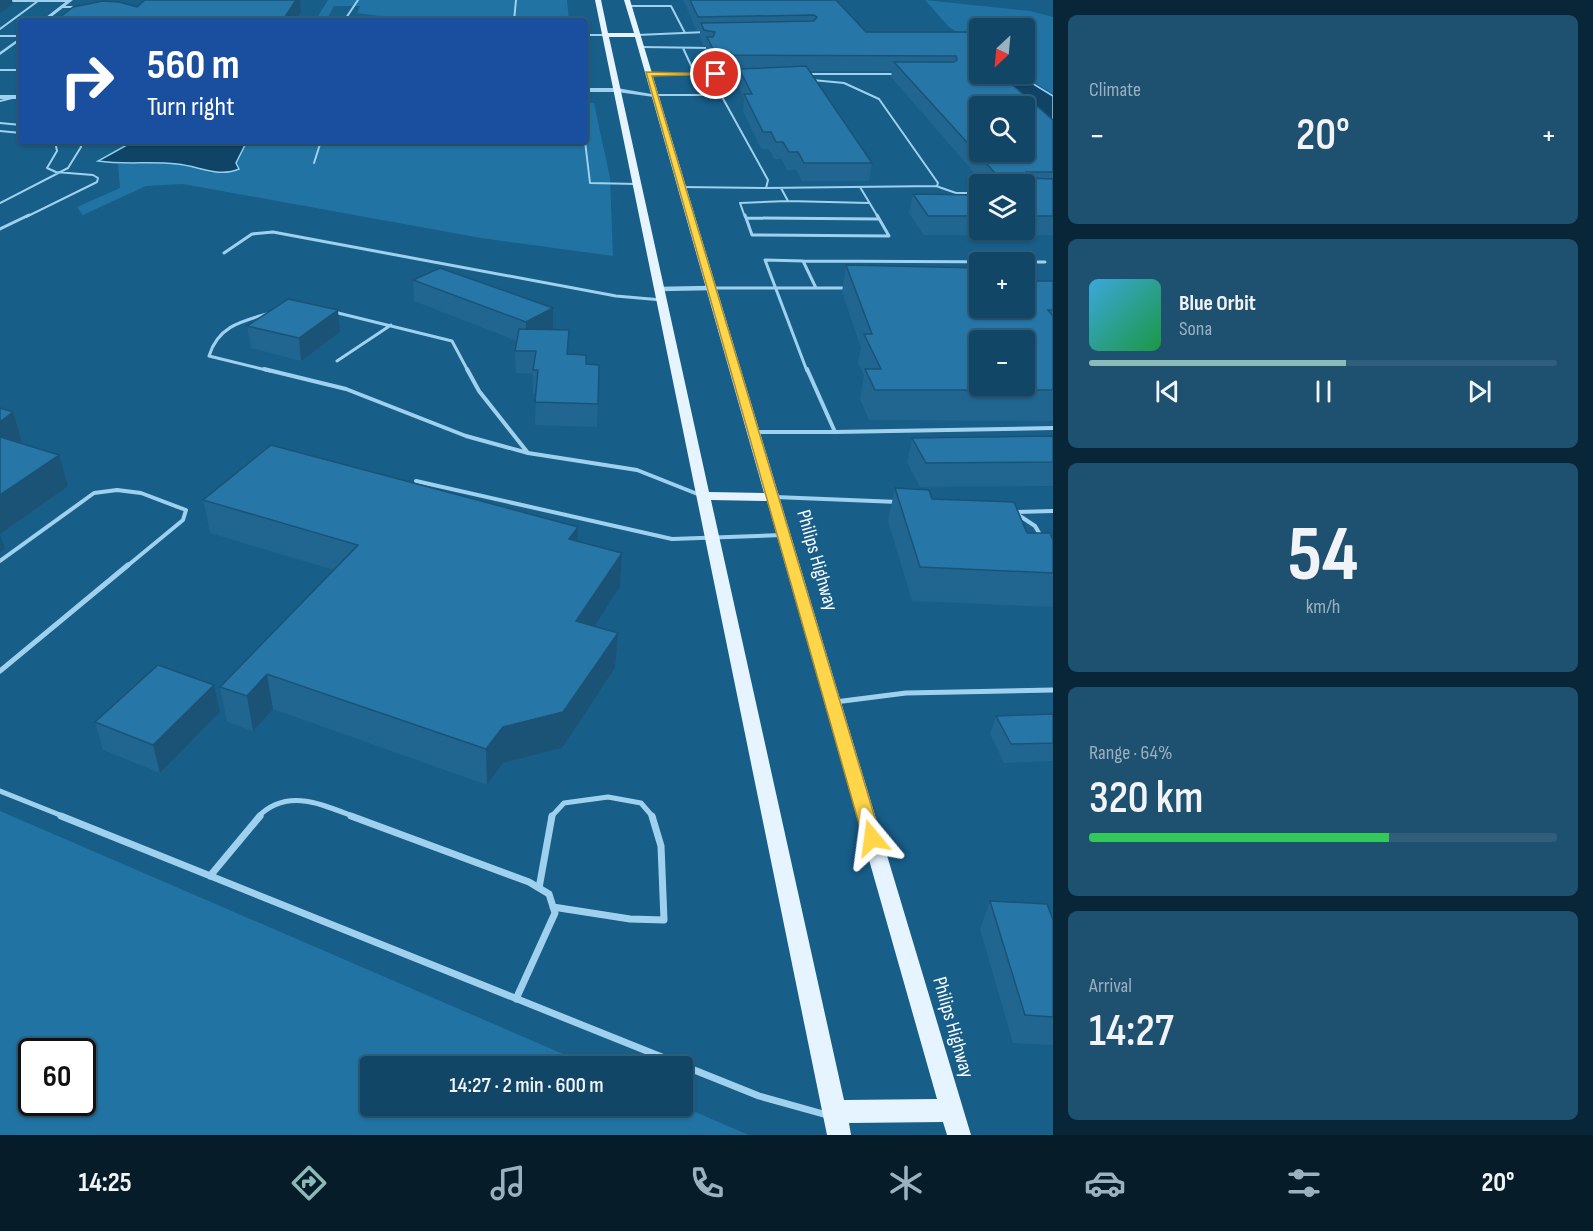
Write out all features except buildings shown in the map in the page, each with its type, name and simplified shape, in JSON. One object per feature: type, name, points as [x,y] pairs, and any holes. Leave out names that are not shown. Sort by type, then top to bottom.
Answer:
[{"type":"main road","points":[[598,0],[836,1121],[952,1110]]},
{"type":"main road","name":"Philips Highway","points":[[628,3],[959,1135]]},
{"type":"main road","points":[[606,35],[639,41]]},
{"type":"main road","points":[[702,496],[772,496]]},
{"type":"street","points":[[47,18],[70,1]]},
{"type":"street","points":[[0,54],[18,43]]},
{"type":"street","points":[[588,90],[654,95]]},
{"type":"street","points":[[0,91],[18,91]]},
{"type":"street","points":[[588,97],[618,94]]},
{"type":"street","points":[[0,99],[18,97]]},
{"type":"street","points":[[659,289],[711,288]]},
{"type":"lane","points":[[346,17],[358,0]]},
{"type":"lane","points":[[516,0],[516,18]]},
{"type":"lane","points":[[0,1],[70,1]]},
{"type":"lane","points":[[0,29],[38,1]]},
{"type":"lane","points":[[628,3],[671,6],[686,33]]},
{"type":"lane","points":[[61,7],[83,7]]},
{"type":"lane","points":[[346,17],[361,18]]},
{"type":"lane","points":[[639,41],[686,33],[712,32]]},
{"type":"lane","points":[[588,35],[606,35]]},
{"type":"lane","points":[[0,36],[18,37]]},
{"type":"lane","points":[[639,41],[683,48],[711,48]]},
{"type":"lane","points":[[683,48],[694,74]]},
{"type":"lane","points":[[0,70],[18,70]]},
{"type":"lane","points":[[648,74],[748,74]]},
{"type":"lane","points":[[803,74],[905,74]]},
{"type":"lane","points":[[722,95],[729,82],[753,80]]},
{"type":"lane","points":[[806,80],[844,83],[879,99],[939,183],[936,186]]},
{"type":"lane","points":[[654,95],[722,95]]},
{"type":"lane","points":[[722,95],[768,180],[766,188]]},
{"type":"lane","points":[[0,123],[18,125]]},
{"type":"lane","points":[[0,130],[18,133]]},
{"type":"lane","points":[[0,228],[92,186],[98,178],[82,172],[56,172],[47,168],[57,151],[56,144]]},
{"type":"lane","points":[[0,203],[32,189],[56,172],[68,168],[81,147],[80,144]]},
{"type":"lane","points":[[314,163],[320,144]]},
{"type":"lane","points":[[585,144],[590,183],[637,184]]},
{"type":"lane","points":[[680,187],[936,186],[956,193],[969,193]]},
{"type":"lane","points":[[860,187],[869,202],[878,219],[889,236],[752,235],[740,203],[869,202]]},
{"type":"lane","points":[[781,188],[788,201]]},
{"type":"lane","points":[[746,218],[878,219]]},
{"type":"lane","points":[[224,253],[252,234],[273,232],[615,296],[662,300]]},
{"type":"lane","points":[[835,432],[774,288],[765,261],[1045,262]]},
{"type":"lane","points":[[803,261],[816,288]]},
{"type":"lane","points":[[711,288],[859,287]]},
{"type":"lane","points":[[278,310],[239,322],[213,339],[209,356],[346,389],[466,436],[528,453],[637,470],[702,496]]},
{"type":"lane","points":[[331,312],[391,324],[452,341],[479,392],[528,453]]},
{"type":"lane","points":[[337,361],[391,324]]},
{"type":"lane","points":[[753,432],[1053,428]]},
{"type":"lane","points":[[416,481],[606,526],[672,539],[784,535]]},
{"type":"lane","points":[[0,561],[94,493],[112,488],[170,501],[186,510],[183,520],[0,671]]},
{"type":"lane","points":[[772,496],[903,502]]},
{"type":"lane","points":[[1003,510],[1053,511]]},
{"type":"lane","points":[[1015,512],[1035,526],[1044,543]]},
{"type":"lane","points":[[832,702],[906,693],[1053,690]]},
{"type":"lane","points":[[0,791],[759,1096],[836,1121]]},
{"type":"lane","points":[[539,888],[550,818],[564,803],[609,796],[630,800],[649,810],[657,825],[664,920],[630,919],[553,907]]},
{"type":"lane","points":[[210,876],[261,814],[288,801],[309,800],[539,888],[549,894],[555,913],[516,999]]},
{"type":"shaded area","points":[[328,0],[567,0],[569,18],[395,18],[357,13],[360,6],[334,6],[328,18],[317,18]]},
{"type":"shaded area","points":[[925,0],[1030,11],[1053,17],[1053,94],[1035,83],[1035,18],[969,18],[969,40],[949,27]]},
{"type":"shaded area","points":[[1007,84],[1033,84],[1053,96],[1053,128],[1035,112],[1035,96],[1017,96]]},
{"type":"shaded area","points":[[588,102],[594,103],[610,178],[613,256],[481,238],[183,184],[146,186],[83,215],[77,207],[120,188],[118,164],[177,164],[211,173],[236,163],[246,144],[588,144]]},
{"type":"shaded area","points":[[129,144],[246,144],[236,163],[239,169],[224,172],[167,163],[98,161]]},
{"type":"shaded area","points":[[0,811],[568,1056],[360,1056],[360,1116],[693,1116],[693,1111],[749,1135],[0,1135]]},
{"type":"route","points":[[716,74],[648,74],[872,838]]}]
